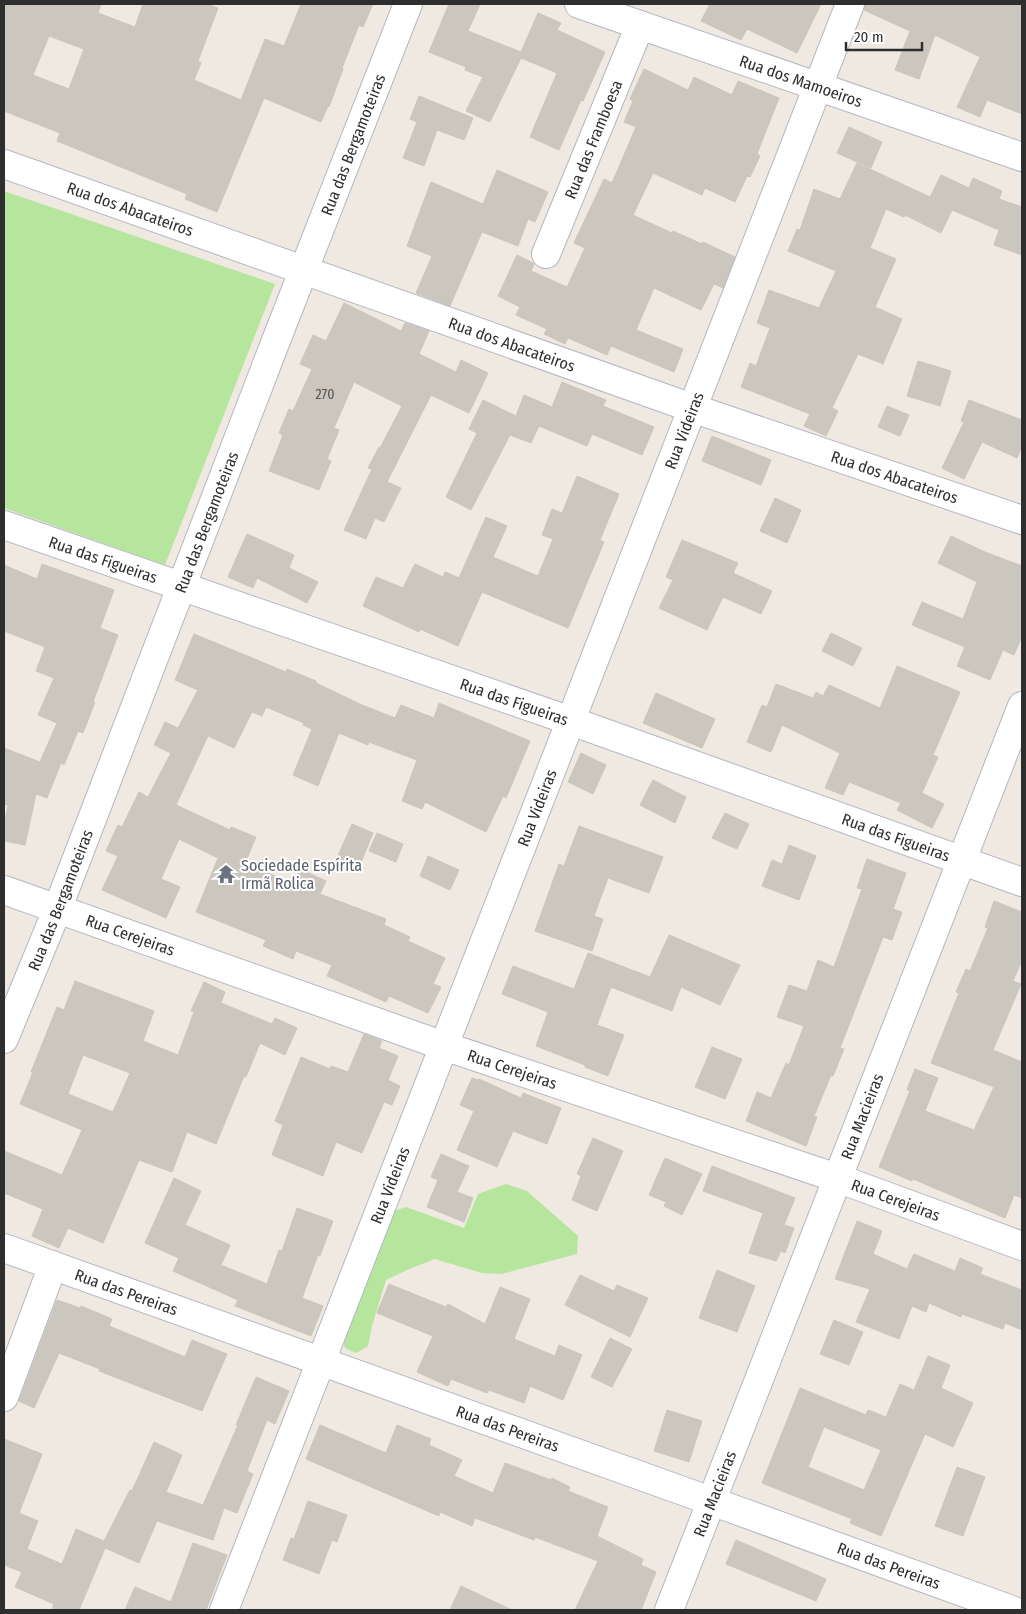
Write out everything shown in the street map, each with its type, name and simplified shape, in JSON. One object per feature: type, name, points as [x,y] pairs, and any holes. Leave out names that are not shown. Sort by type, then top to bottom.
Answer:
[{"type":"street","name":"Rua das Bergamoteiras","points":[[4,1039],[57,910],[408,4]]},
{"type":"street","name":"Rua dos Mamoeiros","points":[[579,4],[1022,157]]},
{"type":"street","name":"Rua Videiras","points":[[224,1610],[850,4]]},
{"type":"street","name":"Rua das Framboesa","points":[[546,254],[640,25]]},
{"type":"street","name":"Rua dos Abacateiros","points":[[4,164],[692,408],[1022,520]]},
{"type":"street","name":"Rua das Figueiras","points":[[4,525],[571,721],[1022,882]]},
{"type":"street","name":"Rua Macieiras","points":[[669,1610],[1022,706]]},
{"type":"street","name":"Rua Cerejeiras","points":[[4,890],[444,1046],[838,1178],[1022,1246]]},
{"type":"street","name":"Rua das Pereiras","points":[[4,1248],[1012,1610]]},
{"type":"street","points":[[4,1397],[53,1265]]},
{"type":"green space","points":[[4,191],[275,284],[165,565],[4,508]]},
{"type":"green space","points":[[506,1184],[527,1191],[578,1236],[577,1254],[501,1274],[482,1273],[435,1259],[409,1269],[386,1280],[368,1346],[356,1353],[345,1348],[342,1339],[394,1211],[406,1207],[464,1228],[478,1194]]},
{"type":"building","points":[[4,4],[101,4],[98,13],[135,27],[143,4],[207,4],[218,8],[198,61],[201,63],[194,80],[241,100],[265,39],[284,46],[301,4],[373,4],[363,27],[359,25],[329,107],[321,122],[264,98],[217,212],[185,199],[187,194],[57,141],[60,133],[4,111]],"holes":[[[49,36],[84,49],[69,89],[33,75]]]},
{"type":"building","points":[[449,4],[480,4],[468,31],[521,52],[538,13],[561,23],[557,30],[605,52],[559,150],[530,137],[557,73],[521,58],[490,122],[466,111],[483,77],[465,70],[466,67],[429,52]]},
{"type":"building","points":[[710,4],[821,4],[797,53],[747,29],[741,40],[701,21]]},
{"type":"building","points":[[865,4],[1022,4],[1022,114],[987,100],[980,117],[957,107],[980,57],[935,35],[919,79],[895,70],[910,31],[864,10]]},
{"type":"building","points":[[644,69],[688,90],[694,77],[732,95],[738,81],[779,98],[757,154],[760,156],[750,177],[747,176],[735,202],[705,188],[702,195],[653,173],[633,215],[672,233],[673,231],[702,244],[703,242],[735,257],[723,288],[714,284],[701,310],[654,288],[636,330],[683,349],[674,372],[611,346],[607,355],[568,338],[565,344],[544,334],[547,329],[516,315],[520,307],[498,296],[517,255],[534,264],[531,271],[567,287],[585,248],[574,243],[604,179],[612,183],[636,127],[624,122],[633,101],[630,99]]},
{"type":"building","points":[[419,96],[473,118],[464,140],[437,130],[424,166],[403,158],[417,122],[410,119]]},
{"type":"building","points":[[849,127],[882,142],[871,168],[837,153]]},
{"type":"building","points":[[857,163],[930,197],[941,175],[969,188],[973,178],[1002,191],[999,199],[1022,207],[1022,255],[994,245],[999,230],[952,210],[941,233],[905,215],[904,217],[886,209],[870,248],[896,259],[875,307],[902,319],[883,364],[858,354],[832,408],[838,411],[826,436],[804,426],[810,414],[741,387],[750,363],[756,366],[770,328],[757,323],[769,290],[819,308],[836,271],[788,251],[797,229],[800,230],[814,189],[840,199]]},
{"type":"building","points":[[497,170],[548,192],[535,222],[528,219],[518,246],[482,232],[450,306],[416,293],[432,256],[407,246],[431,182],[483,204]]},
{"type":"building","points":[[344,303],[401,331],[405,323],[429,331],[419,354],[456,372],[461,360],[488,373],[469,413],[431,395],[387,482],[401,488],[384,522],[375,518],[366,539],[344,530],[372,469],[368,468],[402,406],[354,382],[334,428],[339,430],[327,459],[331,461],[319,490],[269,471],[283,435],[279,433],[289,409],[293,411],[312,369],[300,364],[313,335],[326,341]]},
{"type":"building","points":[[918,361],[951,371],[940,406],[907,396]]},
{"type":"building","points":[[562,382],[606,400],[603,406],[654,427],[642,455],[592,434],[587,446],[539,426],[531,443],[510,435],[471,510],[446,497],[477,433],[469,429],[483,400],[516,416],[524,395],[552,407]]},
{"type":"building","points":[[969,400],[1022,420],[1022,446],[1017,458],[982,442],[964,479],[942,468],[964,422],[961,421]]},
{"type":"building","points":[[887,406],[909,415],[900,436],[878,427]]},
{"type":"building","points":[[712,436],[771,460],[761,485],[702,461]]},
{"type":"building","points":[[577,476],[619,494],[600,540],[604,542],[568,628],[482,592],[458,646],[420,629],[419,632],[363,606],[376,577],[403,588],[415,564],[443,577],[445,572],[459,578],[486,517],[507,526],[493,557],[538,576],[553,539],[542,535],[552,509],[562,513]]},
{"type":"building","points":[[775,498],[801,510],[787,543],[760,531]]},
{"type":"building","points":[[247,534],[294,555],[289,568],[318,582],[307,603],[257,578],[253,588],[228,577]]},
{"type":"building","points":[[951,536],[985,552],[1022,566],[1022,636],[1014,655],[1003,650],[990,680],[957,666],[965,647],[912,625],[922,602],[963,619],[977,582],[938,563]]},
{"type":"building","points":[[682,540],[738,563],[733,573],[772,591],[761,614],[723,597],[707,630],[659,608],[673,580],[666,577]]},
{"type":"building","points":[[42,564],[114,590],[100,628],[118,635],[83,733],[78,731],[64,765],[61,763],[47,798],[36,794],[25,845],[4,841],[4,826],[8,805],[4,804],[4,748],[40,762],[57,723],[38,715],[54,678],[36,671],[45,647],[4,631],[4,565],[37,579]]},
{"type":"building","points":[[831,633],[862,648],[853,666],[822,651]]},
{"type":"building","points":[[194,634],[286,672],[287,669],[316,681],[316,683],[362,705],[395,718],[401,705],[434,718],[439,703],[530,741],[506,798],[503,796],[486,832],[425,802],[422,809],[402,801],[417,760],[369,742],[368,745],[339,733],[318,786],[293,775],[312,729],[303,725],[304,723],[266,707],[262,716],[252,712],[234,748],[208,736],[176,805],[230,830],[231,827],[256,837],[245,863],[293,884],[300,869],[326,881],[320,894],[386,919],[384,925],[410,937],[408,941],[445,958],[433,984],[441,987],[428,1013],[389,996],[386,1002],[327,976],[332,965],[296,951],[293,959],[263,946],[266,940],[196,912],[218,858],[179,839],[161,879],[180,887],[166,918],[102,890],[118,856],[106,851],[118,825],[122,827],[139,792],[148,797],[171,753],[154,745],[165,722],[178,728],[198,690],[175,680]]},
{"type":"building","points":[[897,666],[960,692],[933,755],[938,757],[922,793],[944,804],[932,828],[897,810],[901,803],[849,782],[843,795],[825,788],[840,753],[782,725],[771,752],[747,742],[762,705],[767,707],[776,684],[813,698],[816,692],[823,696],[829,685],[880,708]]},
{"type":"building","points":[[656,693],[715,719],[702,748],[643,723]]},
{"type":"building","points":[[581,753],[606,765],[593,794],[568,782]]},
{"type":"building","points":[[653,780],[686,797],[675,823],[640,805]]},
{"type":"building","points":[[725,813],[749,824],[737,849],[712,838]]},
{"type":"building","points":[[352,824],[373,833],[359,867],[337,858]]},
{"type":"building","points":[[579,826],[663,857],[649,893],[608,878],[594,916],[603,919],[592,951],[535,931],[559,864],[564,866]]},
{"type":"building","points":[[377,833],[403,844],[396,862],[369,851]]},
{"type":"building","points":[[789,845],[816,856],[799,900],[762,886],[772,860],[782,864]]},
{"type":"building","points":[[428,856],[459,870],[450,890],[420,876]]},
{"type":"building","points":[[867,859],[906,873],[893,909],[902,912],[892,940],[883,937],[840,1048],[844,1049],[814,1116],[817,1117],[806,1146],[746,1121],[757,1092],[771,1098],[786,1063],[789,1065],[804,1026],[777,1017],[789,985],[807,991],[818,960],[834,967],[862,889],[857,888]]},
{"type":"building","points":[[994,901],[1022,912],[1022,960],[1013,981],[1021,984],[993,1050],[1022,1062],[1022,1198],[1014,1195],[1005,1218],[913,1179],[912,1181],[879,1167],[910,1091],[907,1090],[915,1069],[938,1078],[925,1111],[974,1130],[994,1087],[931,1063],[959,993],[956,992],[966,969],[970,971],[988,928],[985,927]]},
{"type":"building","points":[[669,935],[740,965],[720,1005],[681,987],[672,1011],[611,987],[597,1025],[624,1035],[608,1076],[536,1046],[548,1012],[502,994],[513,966],[574,989],[588,953],[650,977]]},
{"type":"building","points":[[75,981],[154,1011],[143,1041],[178,1055],[194,1012],[191,1011],[204,982],[225,992],[221,1003],[272,1024],[275,1018],[297,1028],[285,1055],[260,1043],[216,1144],[187,1132],[172,1172],[139,1160],[103,1243],[68,1228],[59,1248],[32,1236],[43,1209],[4,1193],[4,1151],[62,1175],[82,1130],[20,1104],[57,1007],[64,1010]],"holes":[[[83,1055],[130,1073],[113,1112],[68,1094]]]},
{"type":"building","points":[[364,1034],[382,1041],[379,1048],[398,1056],[388,1080],[400,1086],[392,1105],[384,1102],[362,1153],[336,1142],[323,1176],[272,1155],[283,1125],[275,1121],[301,1057],[330,1069],[331,1066],[348,1072]]},
{"type":"building","points":[[712,1047],[742,1059],[725,1099],[695,1087]]},
{"type":"building","points":[[472,1078],[479,1079],[521,1098],[523,1093],[561,1108],[547,1144],[513,1131],[497,1167],[457,1150],[474,1111],[460,1105]]},
{"type":"building","points":[[593,1138],[623,1151],[597,1211],[572,1200],[581,1176],[577,1174]]},
{"type":"building","points":[[441,1154],[469,1166],[457,1192],[473,1198],[464,1222],[427,1207],[438,1180],[431,1177]]},
{"type":"building","points":[[665,1158],[702,1174],[682,1215],[664,1206],[666,1202],[649,1195]]},
{"type":"building","points":[[712,1166],[795,1198],[784,1225],[794,1228],[785,1253],[781,1251],[776,1261],[749,1253],[763,1213],[703,1191]]},
{"type":"building","points":[[174,1178],[201,1191],[185,1225],[230,1245],[221,1265],[267,1284],[279,1250],[282,1251],[297,1208],[333,1221],[302,1298],[323,1306],[311,1336],[235,1306],[238,1300],[173,1271],[179,1258],[145,1243]]},
{"type":"building","points":[[857,1221],[882,1231],[873,1254],[907,1269],[914,1254],[955,1271],[960,1258],[983,1268],[980,1274],[1022,1290],[1022,1330],[1005,1323],[1003,1329],[962,1314],[961,1317],[929,1303],[926,1312],[912,1306],[899,1339],[856,1322],[870,1289],[835,1279]]},
{"type":"building","points":[[717,1270],[755,1286],[737,1332],[699,1318]]},
{"type":"building","points":[[580,1275],[614,1291],[617,1285],[648,1298],[630,1337],[565,1305]]},
{"type":"building","points":[[389,1284],[446,1307],[448,1304],[485,1324],[500,1287],[530,1299],[514,1339],[555,1356],[559,1345],[582,1355],[563,1400],[530,1386],[524,1403],[489,1390],[487,1393],[451,1379],[448,1386],[417,1372],[433,1336],[377,1313]]},
{"type":"building","points":[[57,1300],[80,1308],[81,1306],[112,1319],[109,1326],[185,1357],[192,1340],[227,1354],[202,1411],[99,1371],[100,1369],[59,1353],[34,1408],[19,1401]]},
{"type":"building","points":[[834,1320],[863,1332],[849,1365],[820,1354]]},
{"type":"building","points":[[610,1338],[632,1349],[612,1387],[591,1377]]},
{"type":"building","points":[[928,1356],[950,1365],[941,1388],[973,1403],[953,1447],[925,1434],[881,1536],[850,1523],[852,1519],[762,1483],[800,1388],[866,1415],[868,1410],[886,1417],[900,1384],[914,1390]],"holes":[[[824,1427],[881,1450],[864,1490],[808,1467]]]},
{"type":"building","points":[[256,1377],[289,1391],[275,1424],[267,1420],[247,1471],[253,1474],[237,1513],[224,1508],[213,1540],[157,1521],[139,1563],[105,1548],[79,1610],[52,1610],[54,1604],[15,1587],[22,1572],[4,1565],[4,1439],[42,1454],[19,1513],[38,1521],[27,1549],[62,1564],[76,1529],[104,1541],[130,1490],[132,1491],[154,1442],[182,1455],[166,1492],[203,1505],[238,1425],[236,1425]]},
{"type":"building","points":[[667,1410],[702,1421],[689,1462],[654,1451]]},
{"type":"building","points":[[320,1425],[386,1453],[397,1425],[431,1439],[429,1445],[462,1460],[454,1476],[493,1493],[505,1463],[551,1480],[552,1478],[570,1487],[568,1491],[608,1507],[597,1536],[643,1559],[641,1565],[656,1572],[641,1610],[575,1610],[598,1561],[535,1537],[534,1540],[475,1518],[472,1526],[440,1512],[439,1516],[306,1459]]},
{"type":"building","points":[[957,1467],[985,1477],[963,1536],[935,1526]]},
{"type":"building","points":[[308,1501],[347,1515],[337,1542],[332,1540],[319,1574],[283,1560],[291,1538],[294,1539]]},
{"type":"building","points":[[736,1540],[826,1579],[816,1601],[726,1564]]},
{"type":"building","points":[[193,1543],[227,1555],[206,1610],[125,1610],[135,1587],[171,1602]]},
{"type":"building","points":[[461,1586],[512,1610],[450,1610]]},
{"type":"place","name":"Sociedade Espírita Irmã Rolica","points":[[226,874]]}]
